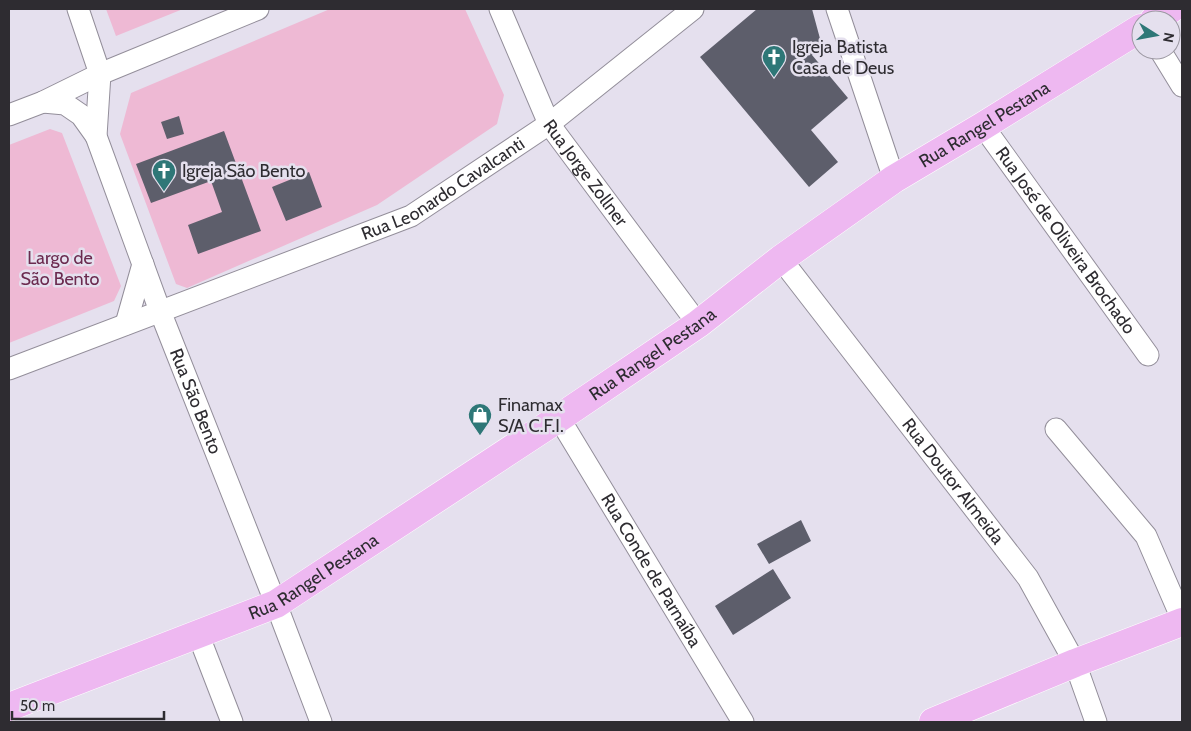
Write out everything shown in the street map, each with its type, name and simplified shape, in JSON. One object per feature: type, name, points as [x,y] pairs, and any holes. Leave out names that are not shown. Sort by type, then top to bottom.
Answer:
[{"type":"main road","name":"Rua Rangel Pestana","points":[[9,707],[276,604],[698,324],[781,259],[894,179],[1131,34]]},
{"type":"main road","points":[[933,722],[1182,621]]},
{"type":"street","points":[[78,9],[100,74]]},
{"type":"street","points":[[9,115],[43,102],[100,74],[258,9]]},
{"type":"street","name":"Rua Jorge Zollner","points":[[500,9],[549,124],[698,324]]},
{"type":"street","name":"Rua Leonardo Cavalcanti","points":[[9,369],[410,216],[549,124],[693,9]]},
{"type":"street","points":[[837,9],[894,179]]},
{"type":"street","points":[[1166,60],[1182,86]]},
{"type":"street","name":"Rua São Bento","points":[[100,74],[96,136],[160,311],[321,722]]},
{"type":"street","points":[[43,102],[65,104],[81,115],[96,136]]},
{"type":"street","name":"Rua José de Oliveira Brochado","points":[[982,126],[1148,355]]},
{"type":"street","name":"Rua Doutor Almeida","points":[[781,259],[1028,578],[1074,664],[1096,722]]},
{"type":"street","points":[[126,324],[143,264]]},
{"type":"street","name":"Rua Conde de Parnaíba","points":[[559,418],[743,722]]},
{"type":"street","points":[[1056,429],[1146,536],[1182,621]]},
{"type":"street","points":[[198,634],[232,722]]},
{"type":"green space","points":[[106,9],[183,9],[116,36]]},
{"type":"green space","points":[[330,9],[465,9],[504,95],[497,124],[377,205],[187,288],[176,284],[120,134],[131,93]]},
{"type":"green space","name":"Largo de São Bento","points":[[50,129],[62,133],[121,286],[114,301],[9,343],[9,145]]},
{"type":"building","name":"Igreja Batista Casa de Deus","points":[[757,9],[812,9],[822,46],[812,55],[848,98],[811,130],[838,162],[809,187],[700,57]]},
{"type":"building","points":[[179,116],[184,134],[167,139],[161,122]]},
{"type":"building","name":"Igreja São Bento","points":[[224,131],[261,231],[198,254],[188,225],[222,212],[211,181],[151,203],[136,164]]},
{"type":"building","points":[[309,172],[322,207],[286,221],[272,187]]},
{"type":"building","points":[[801,520],[811,541],[769,564],[757,544]]},
{"type":"building","points":[[773,569],[791,598],[733,635],[715,606]]},
{"type":"place","name":"Igreja Batista Casa de Deus","points":[[774,78]]},
{"type":"place","name":"Igreja São Bento","points":[[164,192]]},
{"type":"place","name":"Finamax S/A C.F.I.","points":[[480,436]]}]
